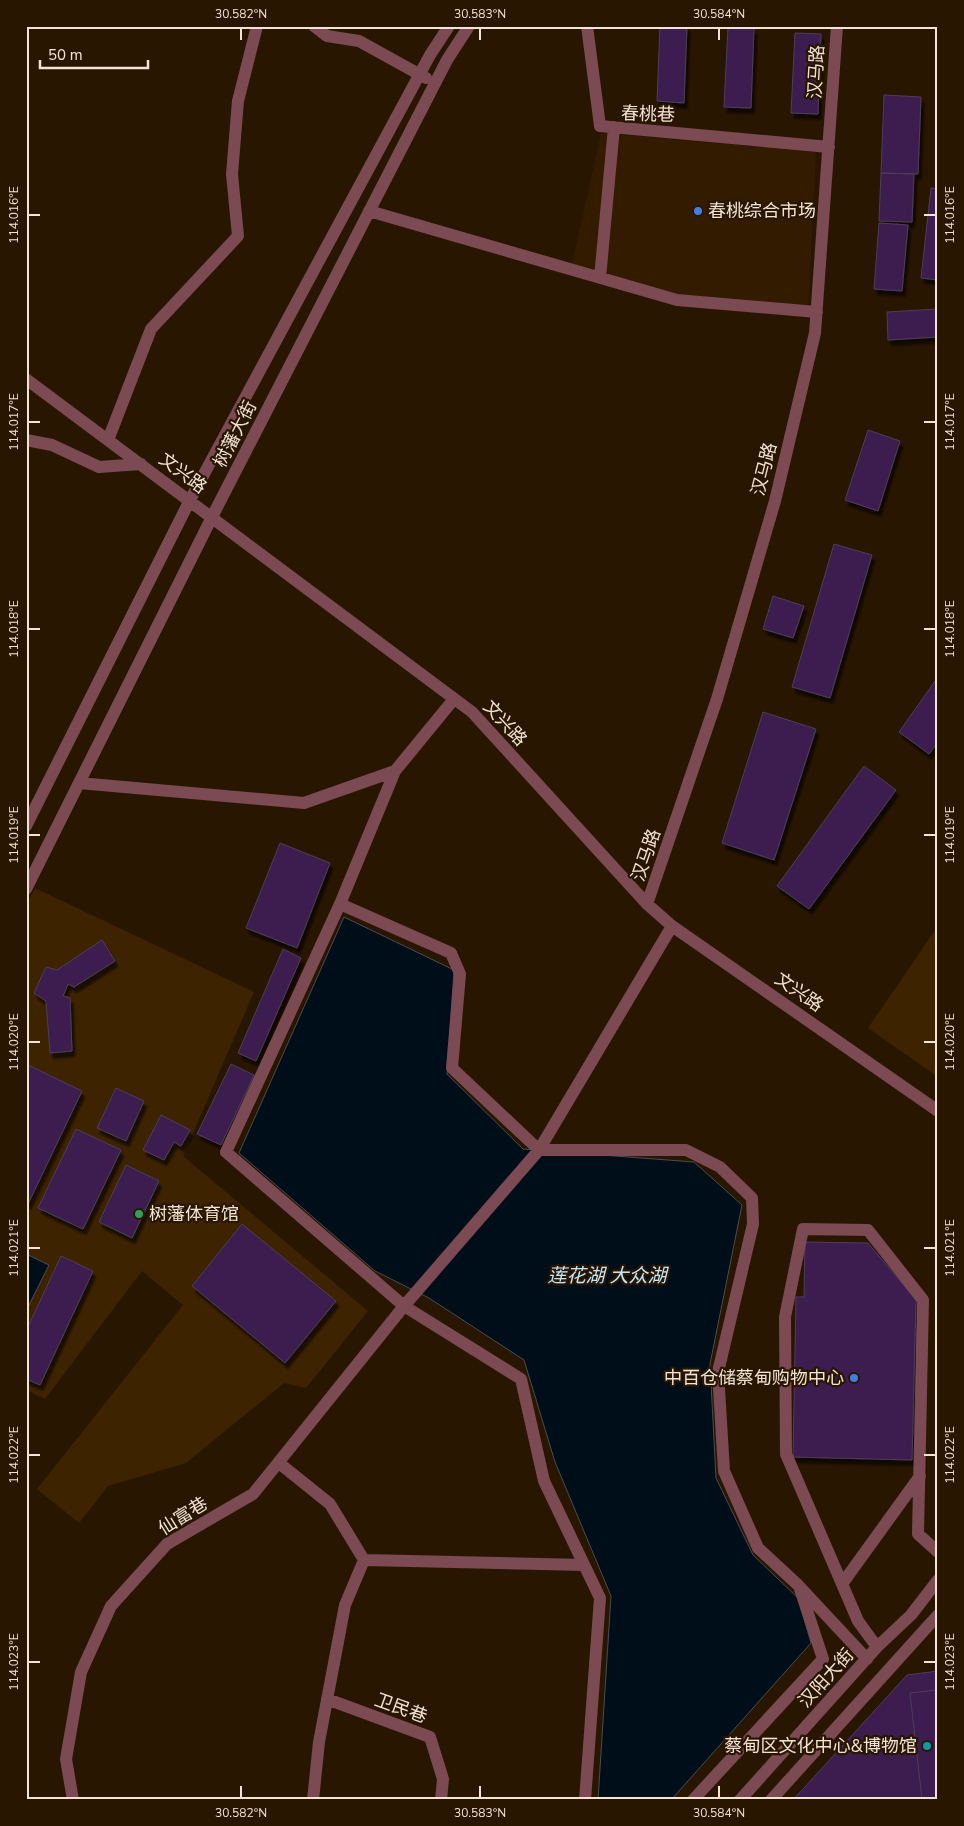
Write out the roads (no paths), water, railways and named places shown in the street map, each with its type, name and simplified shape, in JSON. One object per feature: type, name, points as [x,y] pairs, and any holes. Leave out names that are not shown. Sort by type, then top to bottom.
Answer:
[{"type":"street","points":[[108,440],[151,329],[238,236],[232,165],[238,101],[257,26]]},
{"type":"street","points":[[314,26],[327,36],[359,40],[419,76],[436,82]]},
{"type":"street","name":"树藩大街","points":[[26,826],[190,500],[419,76],[449,26]]},
{"type":"street","name":"树藩大街","points":[[27,886],[212,517],[369,211],[447,60],[469,26]]},
{"type":"street","points":[[587,26],[600,126],[614,127]]},
{"type":"street","name":"汉马路","points":[[647,904],[717,699],[775,501],[815,333],[837,26]]},
{"type":"street","name":"春桃巷","points":[[600,278],[614,127],[829,147]]},
{"type":"street","points":[[369,211],[677,300],[817,312]]},
{"type":"street","name":"文兴路","points":[[26,379],[472,712],[647,904],[672,926],[938,1111]]},
{"type":"street","points":[[26,440],[52,445],[98,467],[141,464]]},
{"type":"street","points":[[454,699],[395,771],[340,904],[226,1152],[404,1306],[521,1379],[544,1481],[600,1598],[585,1800]]},
{"type":"street","points":[[79,783],[304,803],[395,771]]},
{"type":"street","points":[[340,904],[450,953],[460,974],[452,1068],[539,1150],[686,1150],[720,1167],[752,1198],[753,1224],[718,1372],[724,1471],[758,1548],[798,1584],[866,1658]]},
{"type":"street","name":"仙富巷","points":[[73,1800],[66,1759],[81,1672],[111,1606],[167,1544],[253,1494],[404,1306],[539,1150],[672,926]]},
{"type":"street","points":[[877,1646],[858,1621],[786,1454],[785,1317],[803,1229],[868,1230],[923,1300],[918,1534],[938,1552]]},
{"type":"street","points":[[279,1463],[330,1504],[364,1560]]},
{"type":"street","points":[[842,1584],[920,1476]]},
{"type":"street","points":[[364,1560],[584,1565]]},
{"type":"street","points":[[313,1800],[319,1742],[345,1605],[364,1560]]},
{"type":"street","name":"汉阳大街","points":[[740,1800],[877,1646],[911,1615],[938,1580]]},
{"type":"street","points":[[693,1800],[823,1659],[798,1584]]},
{"type":"street","points":[[771,1800],[938,1615]]},
{"type":"street","name":"卫民巷","points":[[327,1700],[430,1737],[443,1779],[441,1800]]},
{"type":"water","name":"莲花湖 大众湖","points":[[344,917],[454,970],[447,1074],[523,1149],[694,1162],[742,1205],[710,1364],[716,1478],[753,1555],[798,1598],[811,1643],[671,1800],[598,1800],[611,1596],[555,1462],[524,1360],[429,1298],[375,1271],[239,1153]]},
{"type":"water","points":[[26,1254],[49,1265],[26,1311]]},
{"type":"place","name":"春桃综合市场","points":[[698,211]]},
{"type":"place","name":"树藩体育馆","points":[[139,1214]]},
{"type":"place","name":"中百仓储蔡甸购物中心","points":[[854,1378]]},
{"type":"place","name":"蔡甸区文化中心&博物馆","points":[[927,1746]]}]
